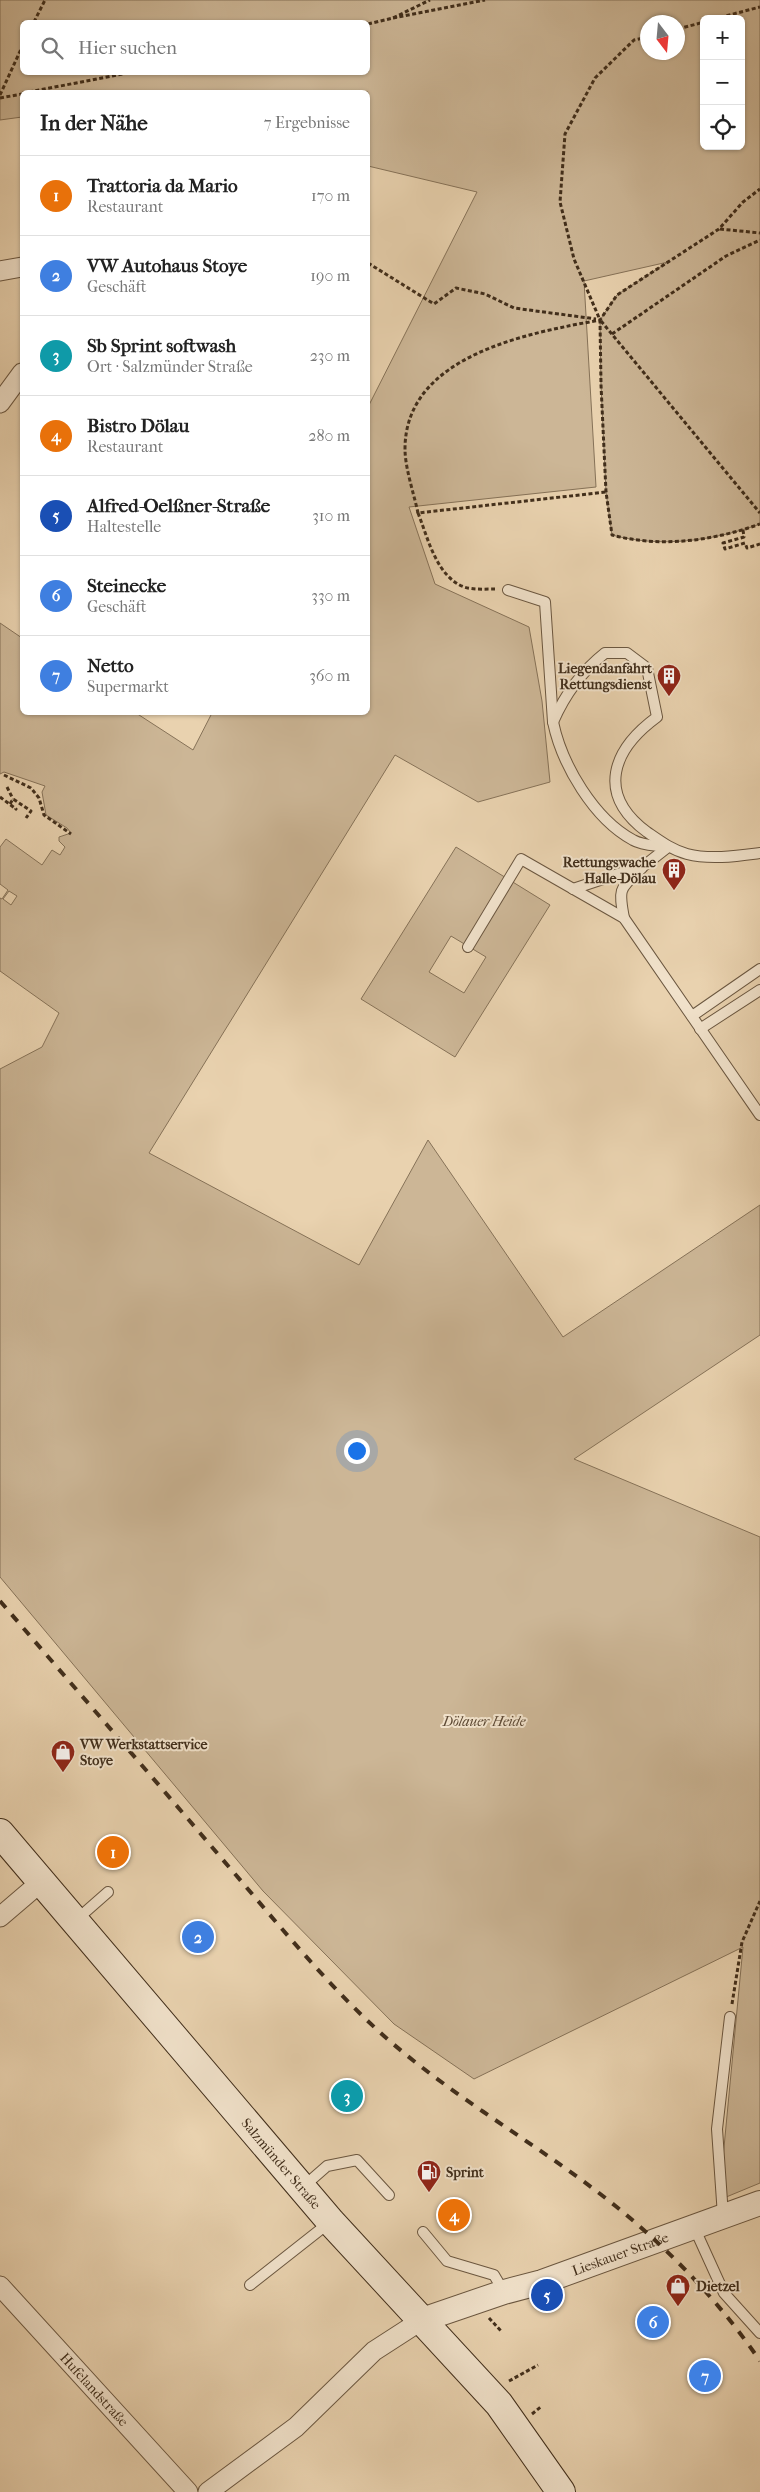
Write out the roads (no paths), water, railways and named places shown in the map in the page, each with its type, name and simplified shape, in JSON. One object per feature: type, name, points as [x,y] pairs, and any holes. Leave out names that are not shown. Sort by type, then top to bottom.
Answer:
[{"type":"main road","name":"Salzmünder Straße","points":[[0,1833],[331,2222],[488,2392],[561,2492]]},
{"type":"street","points":[[0,271],[20,268]]},
{"type":"street","points":[[0,403],[20,376]]},
{"type":"street","points":[[0,1917],[41,1882]]},
{"type":"street","name":"Lieskauer Straße","points":[[422,2320],[504,2292],[542,2282],[760,2203]]},
{"type":"street","name":"Hufelandstraße","points":[[0,2286],[188,2492]]},
{"type":"street","points":[[208,2492],[296,2427],[374,2351],[422,2320]]},
{"type":"lane","points":[[508,590],[545,602],[549,688],[557,740],[577,784],[604,816],[633,840],[642,844],[668,847],[699,856],[730,856],[760,853]]},
{"type":"lane","points":[[553,722],[561,704],[584,669],[604,653],[627,653],[647,668],[657,717],[638,730],[628,743],[617,768],[615,779],[618,795],[625,812],[638,825],[668,847]]},
{"type":"lane","points":[[668,847],[645,865],[622,888],[620,897],[624,918],[760,1115]]},
{"type":"lane","points":[[468,946],[521,859],[624,918]]},
{"type":"lane","points":[[573,889],[645,865]]},
{"type":"lane","points":[[692,1016],[760,969]]},
{"type":"lane","points":[[700,1029],[760,990]]},
{"type":"lane","points":[[74,1921],[108,1892]]},
{"type":"lane","points":[[723,2216],[717,2129],[730,2017]]},
{"type":"lane","points":[[302,2188],[327,2166],[357,2160],[389,2195]]},
{"type":"lane","points":[[250,2285],[331,2222]]},
{"type":"lane","points":[[694,2227],[724,2293],[760,2333]]},
{"type":"lane","points":[[423,2232],[448,2261],[494,2275],[504,2292]]},
{"type":"railway","points":[[0,1601],[341,1995],[384,2036],[414,2061],[575,2175],[637,2224],[671,2255],[703,2289],[733,2324],[760,2361]]},
{"type":"place","name":"Liegendanfahrt Rettungsdienst","points":[[669,697]]},
{"type":"place","name":"Rettungswache Halle-Dölau","points":[[674,891]]},
{"type":"place","name":"VW Werkstattservice Stoye","points":[[63,1773]]},
{"type":"place","name":"Trattoria da Mario","points":[[113,1852]]},
{"type":"place","name":"VW Autohaus Stoye","points":[[198,1937]]},
{"type":"place","name":"Sb Sprint softwash","points":[[347,2096]]},
{"type":"place","name":"Sprint","points":[[429,2193]]},
{"type":"place","name":"Bistro Dölau","points":[[454,2215]]},
{"type":"place","name":"Alfred-Oelßner-Straße","points":[[547,2295]]},
{"type":"place","name":"Dietzel","points":[[678,2307]]},
{"type":"place","name":"Steinecke","points":[[653,2322]]},
{"type":"place","name":"Netto","points":[[705,2376]]},
{"type":"park label","name":"Dölauer Heide","points":[[484,1721]]}]
